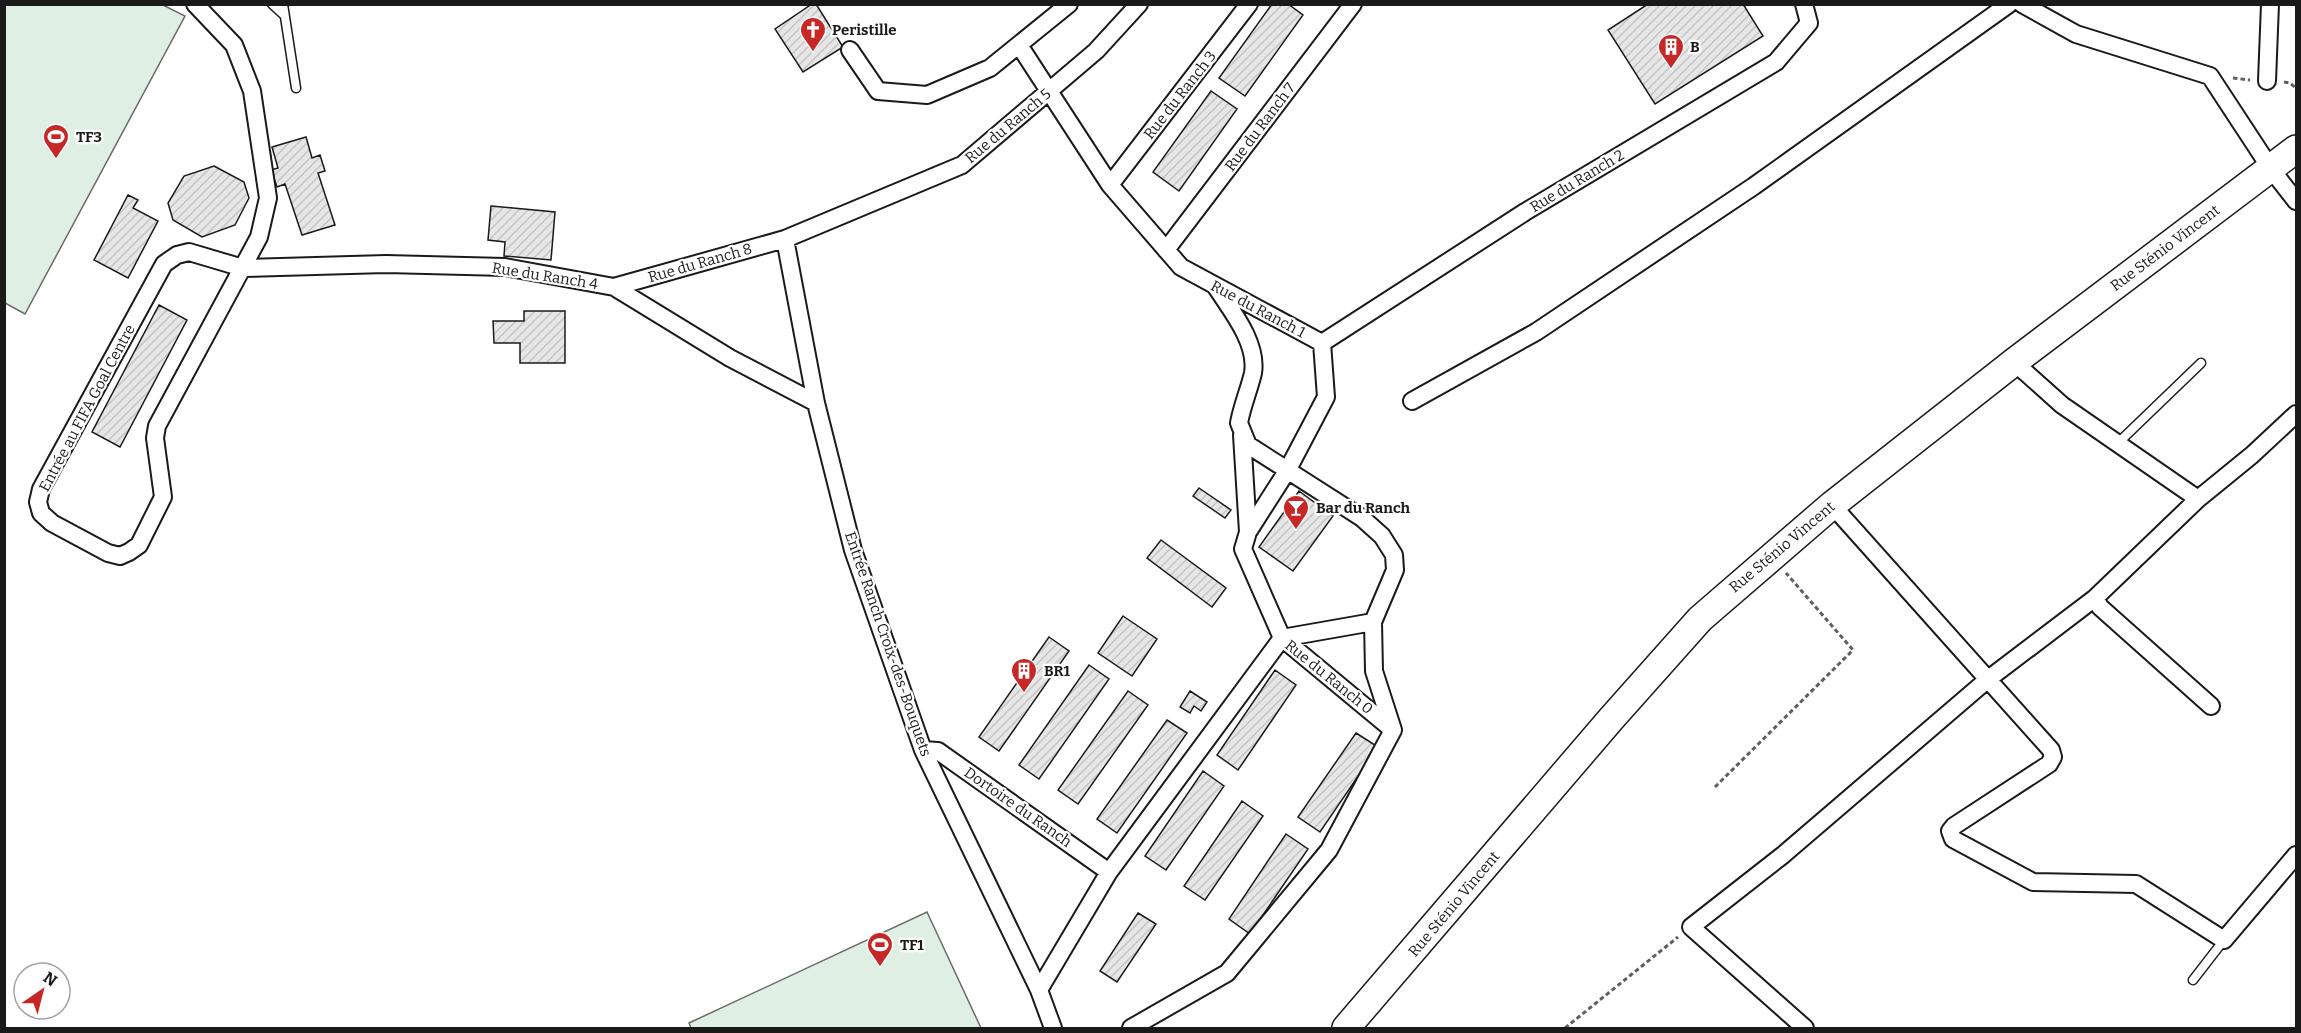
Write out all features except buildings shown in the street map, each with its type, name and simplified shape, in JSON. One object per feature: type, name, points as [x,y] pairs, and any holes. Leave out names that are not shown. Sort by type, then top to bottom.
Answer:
[{"type":"main road","name":"Rue Sténio Vincent","points":[[1346,1029],[1700,619],[1771,555],[1832,505],[2014,362],[2296,149]]},
{"type":"street","name":"Entrée au FIFA Goal Centre","points":[[195,4],[234,45],[252,91],[268,198],[259,237],[243,268],[158,426],[155,438],[163,497],[139,545],[120,556],[108,554],[52,523],[40,513],[38,502],[41,489],[164,264],[177,255],[189,252],[243,268]]},
{"type":"street","points":[[850,50],[878,91],[927,95],[990,68],[1069,4]]},
{"type":"street","name":"Rue du Ranch 5","points":[[785,239],[962,165],[1096,51],[1139,4]]},
{"type":"street","name":"Rue du Ranch 3","points":[[1110,185],[1249,4]]},
{"type":"street","name":"Rue du Ranch 7","points":[[1167,250],[1353,4]]},
{"type":"street","name":"Rue du Ranch 2","points":[[1322,343],[1525,212],[1776,63],[1809,23],[1804,4]]},
{"type":"street","points":[[1412,401],[1536,332],[1754,186],[2008,4]]},
{"type":"street","points":[[2022,4],[2076,34],[2210,76],[2271,169],[2296,201]]},
{"type":"street","points":[[2267,81],[2270,4]]},
{"type":"street","name":"Rue du Ranch 1","points":[[1019,45],[1110,185],[1181,267],[1322,343],[1326,398],[1287,471],[1248,532]]},
{"type":"street","name":"Rue du Ranch 8","points":[[614,287],[785,239]]},
{"type":"street","name":"Entrée Ranch Croix-des-Bouquets","points":[[785,239],[816,403],[853,550],[923,750],[1038,990],[1053,1029]]},
{"type":"street","name":"Rue du Ranch 4","points":[[243,268],[386,264],[505,267],[614,287],[729,358],[816,403]]},
{"type":"street","points":[[1216,286],[1245,334],[1253,370],[1239,423],[1242,435],[1248,532],[1242,549],[1282,638],[1373,622]]},
{"type":"street","points":[[2014,362],[2062,405],[2119,442],[2198,500]]},
{"type":"street","points":[[1805,1029],[1691,927],[1783,855],[1987,680],[2095,598],[2198,500],[2296,414]]},
{"type":"street","points":[[1131,1029],[1227,973],[1329,850],[1393,730],[1374,671],[1373,622],[1395,570],[1394,555],[1382,536],[1362,518],[1248,445],[1242,435]]},
{"type":"street","points":[[1832,505],[2051,750],[2053,757],[2044,770],[1954,826],[1950,831],[1953,839],[2033,882],[2136,884],[2224,940],[2296,855]]},
{"type":"street","points":[[2095,598],[2100,607],[2211,706]]},
{"type":"street","name":"Rue du Ranch 0","points":[[1038,990],[1109,872],[1282,638],[1393,730]]},
{"type":"street","name":"Dortoire du Ranch","points":[[923,750],[938,751],[1109,872]]},
{"type":"lane","points":[[272,4],[284,15]]},
{"type":"lane","points":[[283,4],[296,88]]},
{"type":"lane","points":[[2119,442],[2201,363]]},
{"type":"lane","points":[[2193,980],[2224,940]]},
{"type":"path","points":[[1715,787],[1853,650],[1771,555]]},
{"type":"path","points":[[1565,1029],[1691,927]]},
{"type":"green space","name":"TF3","points":[[4,5],[163,5],[185,16],[25,314],[5,303]]},
{"type":"green space","name":"TF1","points":[[927,912],[981,1028],[691,1028],[689,1023]]},
{"type":"place","name":"Peristille","points":[[813,53]]},
{"type":"place","name":"B","points":[[1671,70]]},
{"type":"place","name":"TF3","points":[[56,160]]},
{"type":"place","name":"Bar du Ranch","points":[[1296,531]]},
{"type":"place","name":"BR1","points":[[1024,694]]},
{"type":"place","name":"TF1","points":[[880,968]]}]
